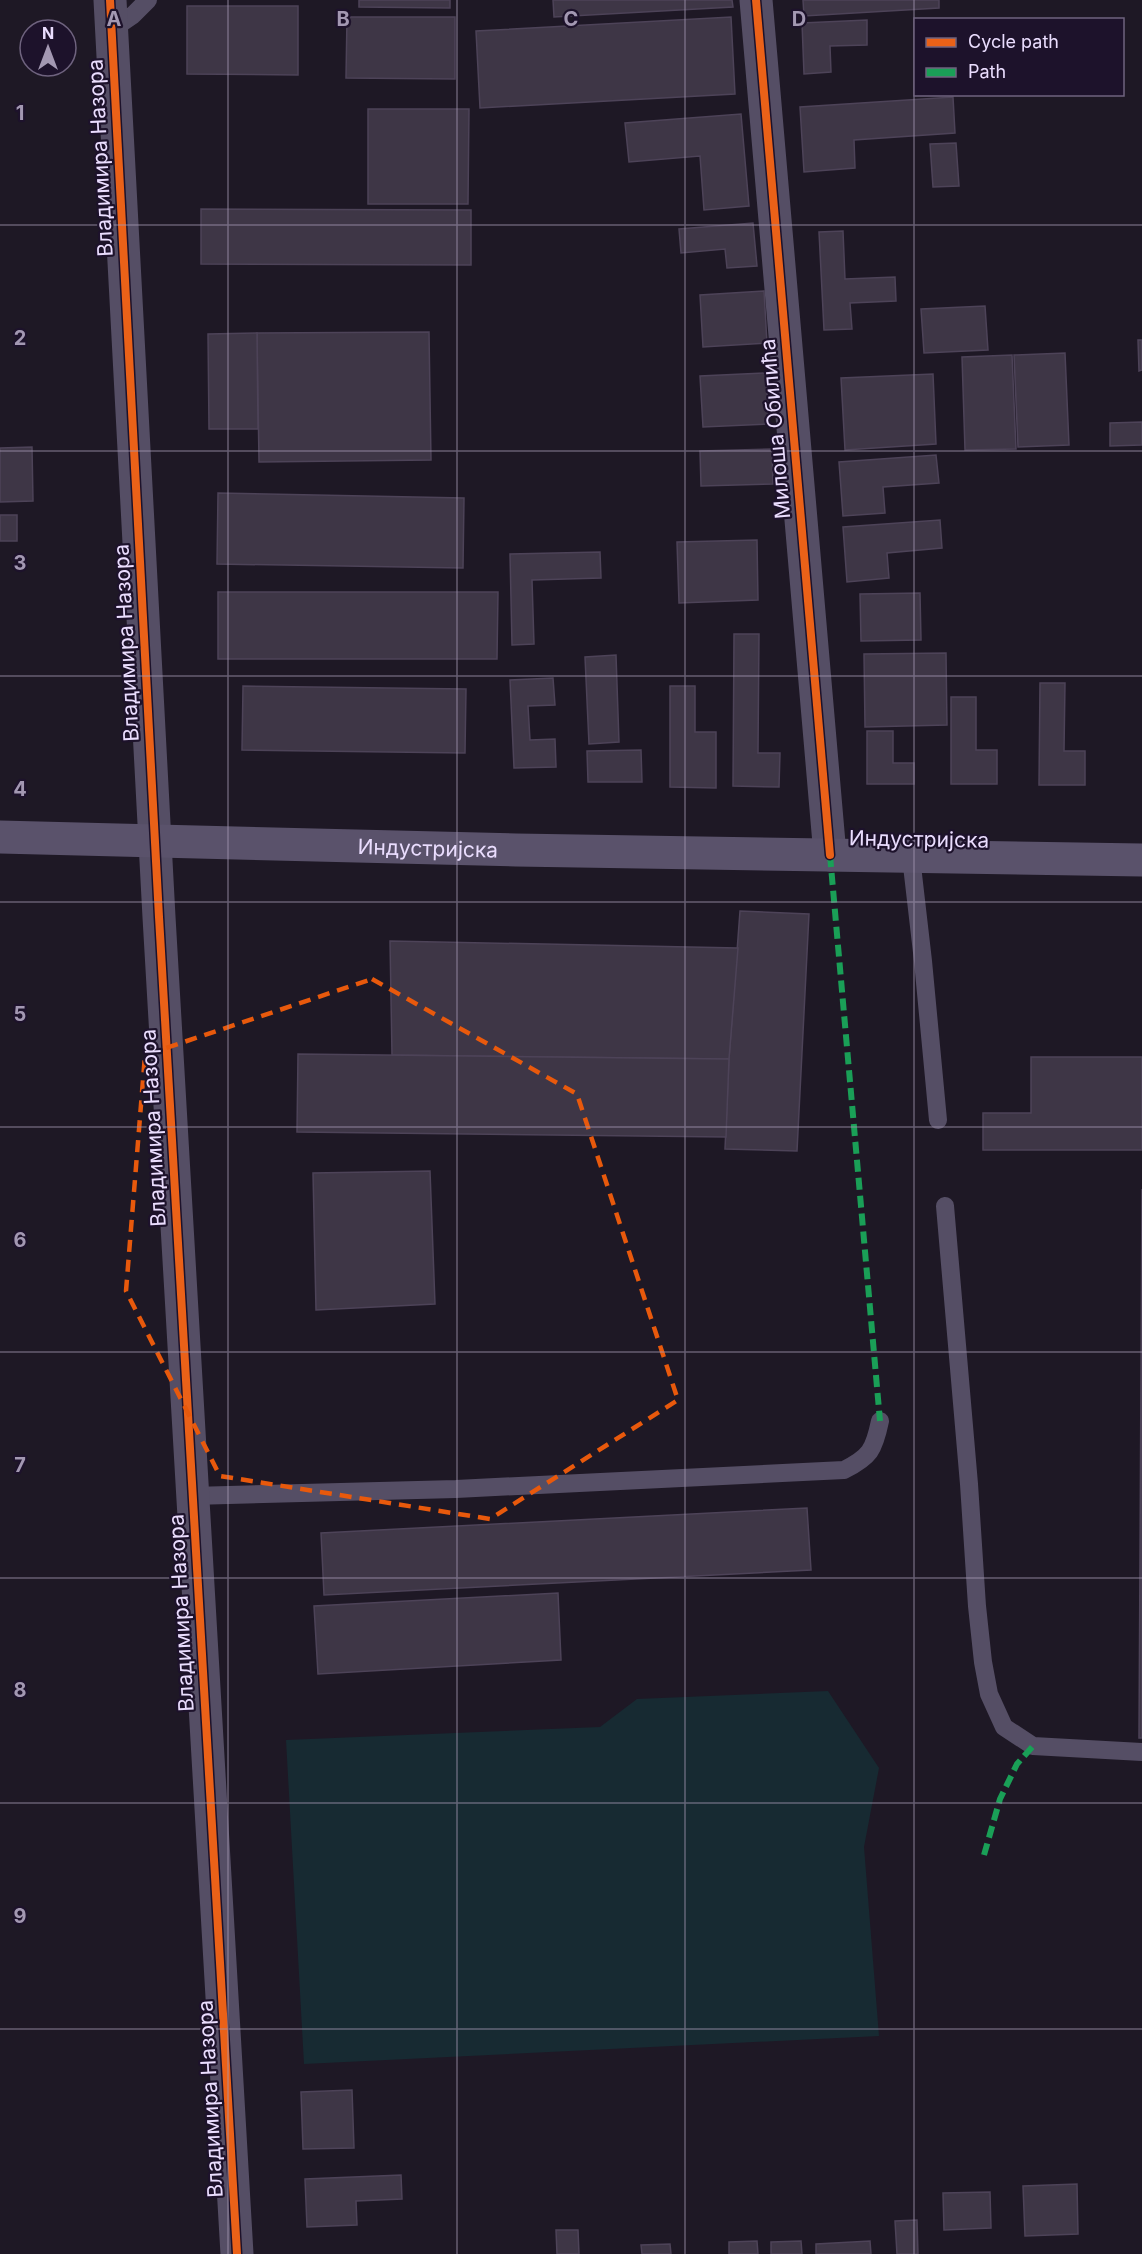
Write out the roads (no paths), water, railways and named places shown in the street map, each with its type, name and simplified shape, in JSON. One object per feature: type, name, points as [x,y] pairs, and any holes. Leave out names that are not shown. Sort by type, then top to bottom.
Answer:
[{"type":"main road","name":"Индустријска","points":[[0,837],[1142,860]]},
{"type":"street","name":"Милоша Обилића","points":[[756,0],[830,855]]},
{"type":"street","name":"Владимира Назора","points":[[111,15],[154,841],[237,2254]]},
{"type":"lane","points":[[111,15],[133,15],[148,0]]},
{"type":"lane","points":[[911,857],[938,1120]]},
{"type":"lane","points":[[945,1206],[977,1606],[989,1694],[1004,1727],[1033,1746],[1142,1752]]},
{"type":"lane","points":[[192,1496],[456,1489],[844,1470],[860,1462],[875,1445],[880,1421]]}]
